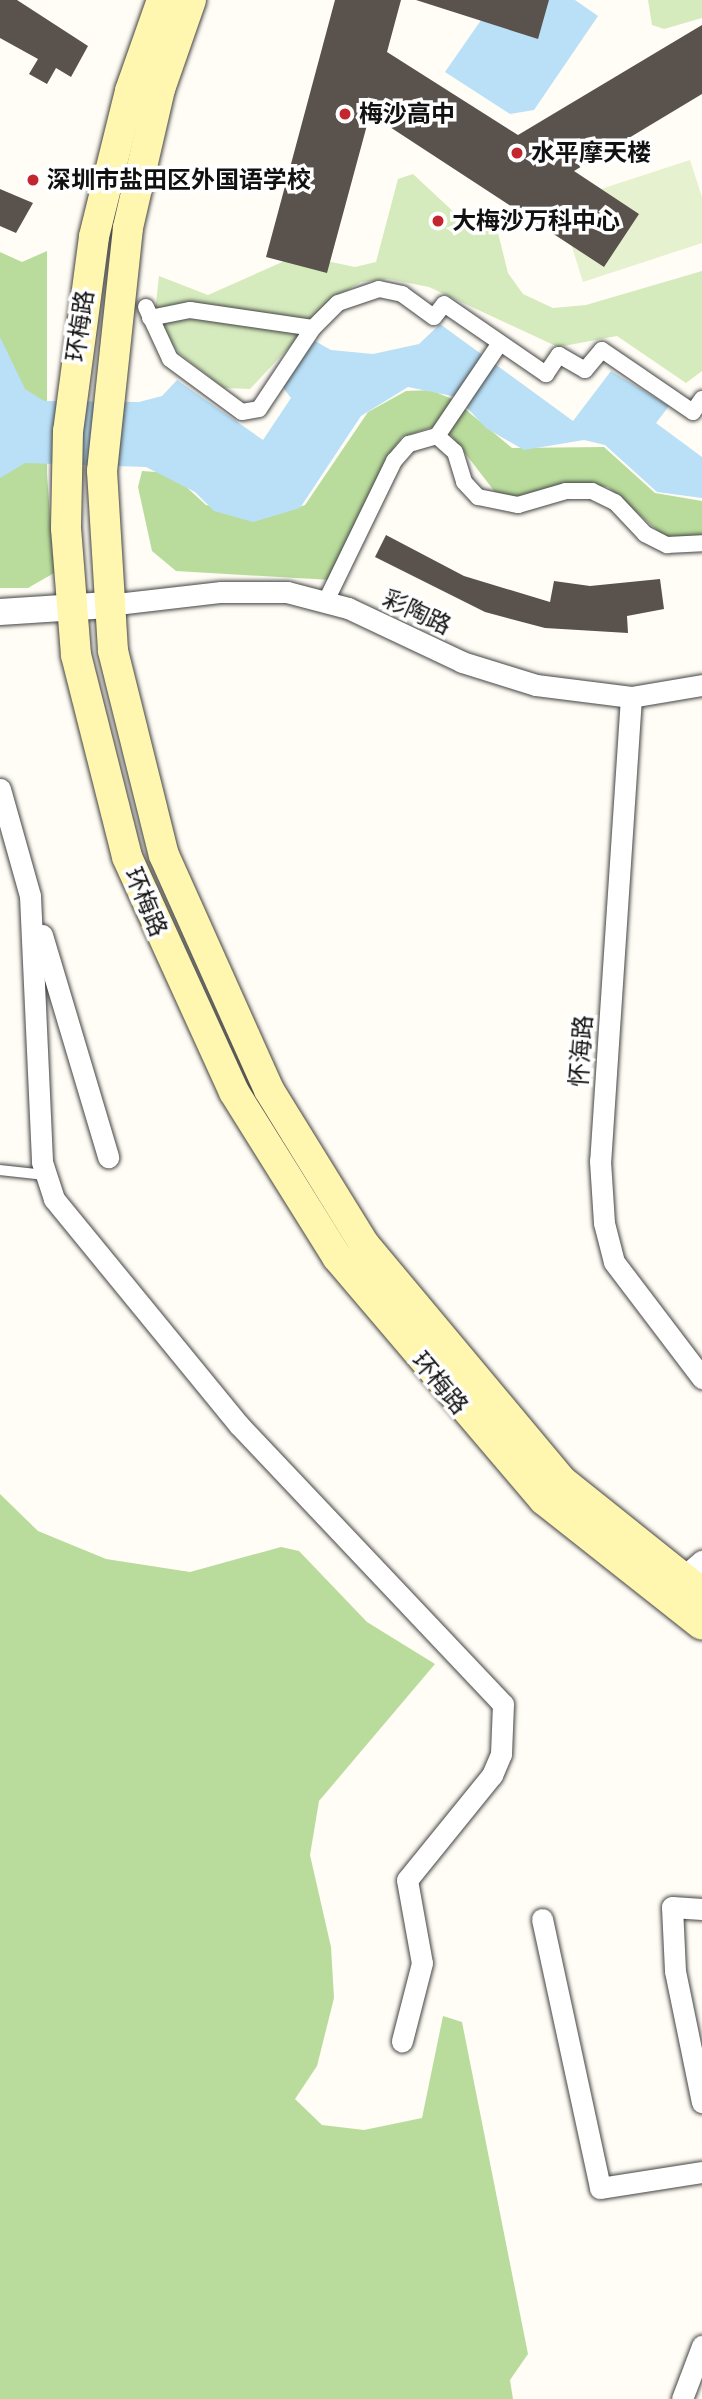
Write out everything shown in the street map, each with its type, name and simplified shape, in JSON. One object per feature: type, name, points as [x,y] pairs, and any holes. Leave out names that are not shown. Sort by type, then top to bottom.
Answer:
[{"type":"main road","name":"环梅路","points":[[162,0],[110,164],[73,386],[67,471],[70,608],[90,729],[127,857],[181,986],[267,1153],[337,1257],[496,1449],[568,1521],[687,1582]]},
{"type":"main road","name":"环梅路","points":[[191,0],[142,159],[108,387],[102,471],[108,605],[129,732],[164,855],[239,1031],[302,1150],[385,1271],[524,1440],[582,1499],[687,1582],[702,1625]]},
{"type":"street","points":[[313,328],[190,310],[148,312],[163,350],[190,379],[252,413],[313,328],[338,303],[379,289],[402,294],[434,317],[444,304],[546,374],[559,355],[585,370],[602,349],[693,412],[702,399]]},
{"type":"street","points":[[326,601],[394,461],[409,444],[437,436],[500,344]]},
{"type":"street","points":[[437,436],[454,452],[464,482],[497,506],[592,491],[615,502],[645,534],[667,545],[702,543]]},
{"type":"street","name":"彩陶路","points":[[108,605],[248,590],[326,601],[511,679],[631,697],[702,685]]},
{"type":"street","points":[[0,612],[108,605]]},
{"type":"street","name":"怀海路","points":[[631,697],[600,1161],[604,1223],[614,1262],[702,1378]]},
{"type":"street","points":[[0,789],[10,856],[30,896],[108,1157]]},
{"type":"street","points":[[30,896],[45,1175],[73,1230],[239,1425],[503,1704],[501,1754],[492,1775],[407,1880],[422,1963],[402,2041]]},
{"type":"street","points":[[702,1909],[673,1907],[675,1971],[702,2102]]},
{"type":"street","points":[[542,1919],[600,2188],[702,2172]]},
{"type":"street","points":[[682,2399],[702,2347]]},
{"type":"lane","points":[[0,1170],[45,1175]]},
{"type":"green space","points":[[648,0],[702,0],[702,18],[664,29],[652,25]]},
{"type":"green space","points":[[690,160],[702,197],[702,243],[583,282],[558,203]]},
{"type":"green space","points":[[413,174],[473,230],[496,225],[508,273],[523,294],[553,308],[586,305],[702,271],[702,371],[686,383],[617,336],[558,347],[429,287],[388,279],[361,282],[337,296],[250,389],[224,388],[179,353],[154,322],[159,276],[208,295],[298,255],[355,267],[376,262],[398,179]]},
{"type":"green space","points":[[47,251],[47,474],[54,573],[28,588],[0,588],[0,252],[22,262]]},
{"type":"green space","points":[[431,390],[454,400],[512,448],[604,447],[655,493],[702,501],[702,535],[666,538],[608,487],[579,484],[518,497],[495,492],[451,435],[432,427],[402,437],[387,458],[331,580],[176,571],[152,551],[138,487],[142,471],[171,473],[206,505],[266,518],[305,505],[368,412],[406,391]]},
{"type":"green space","points":[[0,1494],[38,1531],[106,1559],[190,1572],[281,1547],[299,1551],[367,1622],[435,1664],[319,1801],[310,1855],[331,1947],[334,1998],[317,2066],[295,2099],[322,2125],[364,2130],[422,2118],[443,2016],[462,2022],[528,2354],[510,2380],[513,2399],[0,2399]]},
{"type":"water","points":[[495,0],[575,0],[598,16],[534,110],[510,114],[445,72]]},
{"type":"water","points":[[440,324],[573,421],[611,371],[669,406],[656,423],[702,457],[702,498],[657,492],[605,445],[584,440],[524,450],[486,428],[457,397],[408,387],[361,416],[300,508],[253,522],[214,511],[195,492],[146,467],[25,463],[0,478],[0,337],[25,389],[44,401],[139,402],[162,396],[177,380],[263,440],[291,398],[281,385],[315,341],[331,350],[373,354],[419,344]]},
{"type":"building","points":[[0,0],[17,0],[88,46],[71,77],[56,68],[47,84],[29,74],[38,59],[0,38]]},
{"type":"building","name":"水平摩天楼","points":[[335,0],[401,0],[387,52],[518,135],[702,25],[702,94],[574,171],[639,214],[604,267],[370,114],[327,273],[266,257]]},
{"type":"building","points":[[416,0],[549,0],[538,39]]},
{"type":"building","points":[[0,189],[33,203],[16,233],[0,226]]},
{"type":"building","points":[[386,535],[464,576],[550,602],[554,581],[590,586],[660,579],[664,609],[627,616],[628,633],[545,628],[485,612],[375,557]]},
{"type":"place","name":"梅沙高中","points":[[345,114]]},
{"type":"place","name":"水平摩天楼","points":[[517,153]]},
{"type":"place","name":"深圳市盐田区外国语学校","points":[[33,180]]},
{"type":"place","name":"大梅沙万科中心","points":[[438,221]]}]
